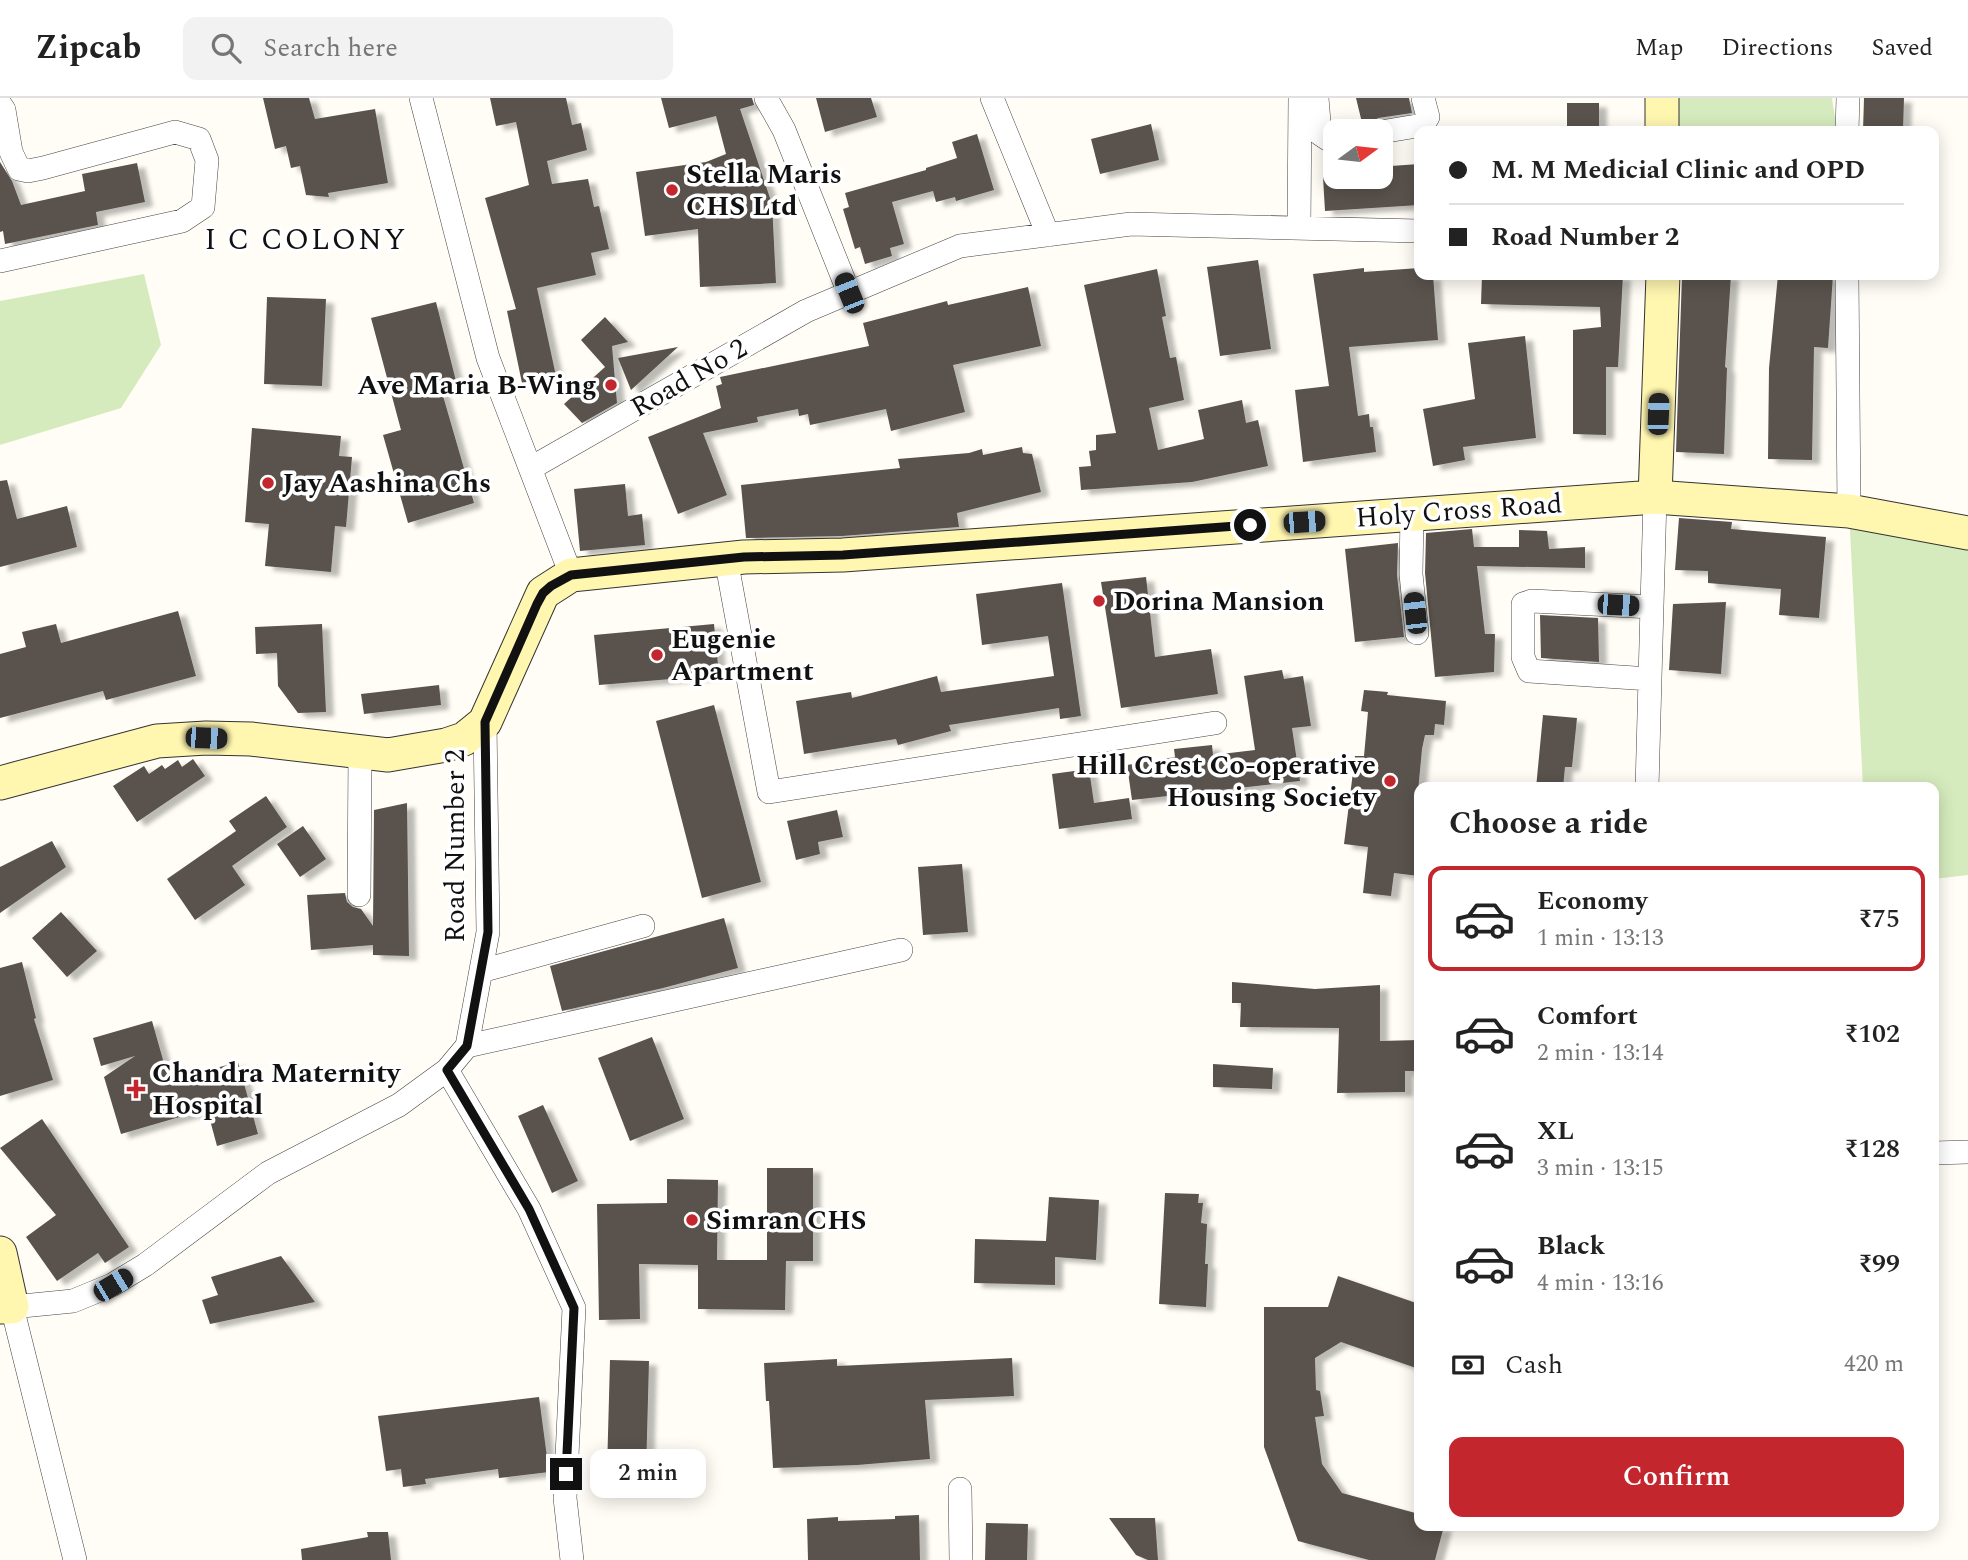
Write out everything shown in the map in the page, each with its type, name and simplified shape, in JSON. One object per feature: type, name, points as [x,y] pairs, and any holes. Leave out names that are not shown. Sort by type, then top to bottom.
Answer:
[{"type":"street","points":[[0,783],[157,741],[206,738],[251,740],[388,755],[446,745],[464,739],[485,722],[543,593],[571,575],[488,358],[421,98]]},
{"type":"street","points":[[766,98],[784,130],[849,293]]},
{"type":"street","points":[[992,98],[1048,235]]},
{"type":"street","points":[[1298,228],[1300,98]]},
{"type":"street","points":[[1317,98],[1320,134],[1323,136]]},
{"type":"street","points":[[1417,126],[1423,125],[1428,117],[1423,98]]},
{"type":"street","points":[[1662,98],[1662,126]]},
{"type":"street","points":[[1847,98],[1847,126]]},
{"type":"street","points":[[0,104],[4,110],[11,152],[19,169],[28,171],[43,168],[175,132],[199,139],[207,160],[203,206],[182,221],[0,261]]},
{"type":"street","points":[[1393,130],[1414,126]]},
{"type":"street","name":"Road No 2","points":[[531,468],[806,311],[960,246],[1131,224],[1414,231]]},
{"type":"street","points":[[1647,782],[1663,280]]},
{"type":"street","points":[[1847,280],[1849,511]]},
{"type":"street","name":"Holy Cross Road","points":[[571,575],[726,559],[843,555],[1655,497],[1849,511],[1968,533]]},
{"type":"street","points":[[1412,514],[1411,574],[1417,633]]},
{"type":"street","points":[[726,559],[769,792],[1215,723]]},
{"type":"street","points":[[1650,679],[1529,671],[1523,657],[1523,604],[1532,601],[1652,607]]},
{"type":"street","name":"Road Number 2","points":[[6,1307],[73,1301],[113,1285],[145,1265],[268,1173],[399,1105],[447,1070],[467,1046],[488,932],[485,722]]},
{"type":"street","points":[[359,895],[360,753]]},
{"type":"street","points":[[481,971],[643,926]]},
{"type":"street","points":[[467,1046],[901,950]]},
{"type":"street","points":[[447,1070],[529,1209],[574,1308],[565,1498],[572,1560]]},
{"type":"street","points":[[1939,1153],[1968,1152]]},
{"type":"street","points":[[0,1253],[6,1307],[75,1560]]},
{"type":"street","points":[[961,1489],[961,1560]]},
{"type":"green space","points":[[1672,98],[1832,98],[1836,126],[1669,126]]},
{"type":"green space","points":[[144,274],[161,345],[121,408],[0,445],[0,301]]},
{"type":"green space","points":[[1849,511],[1968,533],[1968,875],[1939,878],[1939,782],[1863,782]]},
{"type":"building","points":[[263,98],[309,98],[315,119],[375,109],[388,183],[328,193],[329,197],[306,195],[300,166],[291,168],[286,146],[275,149]]},
{"type":"building","points":[[490,98],[566,98],[572,125],[581,123],[587,150],[547,161],[552,184],[588,179],[594,207],[599,206],[609,249],[591,253],[596,275],[537,288],[556,376],[522,383],[507,311],[516,309],[485,198],[529,185],[516,122],[496,126]]},
{"type":"building","points":[[661,98],[752,98],[754,105],[740,109],[772,204],[776,283],[700,287],[698,229],[645,236],[636,172],[706,162],[726,154],[716,116],[669,128]]},
{"type":"building","points":[[816,98],[871,98],[877,117],[825,132]]},
{"type":"building","points":[[1356,98],[1409,98],[1412,113],[1361,119]]},
{"type":"building","points":[[1864,98],[1904,98],[1903,126],[1863,126]]},
{"type":"building","points":[[1567,103],[1599,103],[1599,126],[1567,126]]},
{"type":"building","points":[[1151,124],[1159,160],[1100,174],[1091,139]]},
{"type":"building","points":[[977,134],[994,190],[956,201],[955,197],[936,202],[933,191],[892,202],[904,244],[890,248],[892,256],[865,264],[860,247],[855,249],[843,209],[849,207],[845,193],[926,170],[957,158],[952,142]]},
{"type":"building","points":[[0,162],[12,181],[21,205],[85,191],[82,174],[137,163],[145,202],[96,212],[98,225],[5,244],[3,231],[0,232]]},
{"type":"building","points":[[1414,164],[1414,205],[1325,211],[1324,189],[1393,189],[1393,166]]},
{"type":"building","points":[[1258,260],[1271,349],[1220,356],[1207,267]]},
{"type":"building","points":[[1364,268],[1364,272],[1414,268],[1414,280],[1433,280],[1438,340],[1349,347],[1358,416],[1369,414],[1376,452],[1303,462],[1295,390],[1329,386],[1313,274]]},
{"type":"building","points":[[1157,269],[1166,316],[1162,317],[1170,358],[1176,357],[1184,400],[1149,408],[1158,450],[1204,439],[1198,410],[1242,400],[1246,423],[1258,420],[1268,466],[1192,482],[1081,490],[1079,467],[1091,466],[1089,451],[1096,450],[1096,435],[1116,433],[1084,285]]},
{"type":"building","points":[[1482,280],[1623,280],[1618,367],[1606,367],[1606,435],[1573,434],[1573,330],[1601,327],[1600,307],[1481,304]]},
{"type":"building","points":[[1682,280],[1731,280],[1725,367],[1724,454],[1676,452]]},
{"type":"building","points":[[1778,280],[1833,280],[1828,348],[1814,347],[1812,460],[1768,459],[1769,368]]},
{"type":"building","points":[[1028,287],[1041,346],[953,365],[965,412],[891,431],[886,409],[810,425],[808,414],[799,416],[798,409],[757,417],[758,422],[703,433],[727,495],[678,514],[648,437],[721,408],[716,386],[722,384],[720,377],[869,346],[863,323],[947,301],[948,305]]},
{"type":"building","points":[[267,297],[326,299],[322,386],[264,384]]},
{"type":"building","points":[[436,302],[457,385],[441,389],[474,503],[408,523],[383,435],[401,430],[371,318]]},
{"type":"building","points":[[605,317],[628,342],[612,346],[617,403],[582,423],[564,404],[605,367],[581,340]]},
{"type":"building","points":[[1525,336],[1536,438],[1463,447],[1465,460],[1433,466],[1423,409],[1475,399],[1468,343]]},
{"type":"building","points":[[678,347],[631,390],[618,358]]},
{"type":"building","name":"Jay Aashina Chs","points":[[252,428],[341,436],[339,456],[352,457],[346,527],[335,526],[331,572],[265,566],[269,524],[245,522]]},
{"type":"building","points":[[1022,447],[1023,453],[1032,454],[1041,492],[957,513],[959,527],[842,536],[746,538],[741,485],[900,468],[898,459],[969,453],[982,449],[983,455]]},
{"type":"building","points":[[7,480],[17,519],[67,506],[77,547],[0,567],[0,481]]},
{"type":"building","points":[[625,484],[628,516],[642,514],[645,545],[580,551],[574,489]]},
{"type":"building","points":[[1679,518],[1732,522],[1731,529],[1826,537],[1819,618],[1779,615],[1781,589],[1708,583],[1708,571],[1675,570]]},
{"type":"building","points":[[1472,529],[1474,547],[1519,547],[1519,530],[1547,531],[1549,549],[1585,547],[1585,568],[1477,566],[1485,634],[1495,634],[1494,672],[1435,677],[1425,573],[1426,533]]},
{"type":"building","points":[[1398,543],[1397,575],[1404,637],[1355,642],[1345,549]]},
{"type":"building","points":[[1146,577],[1155,657],[1211,649],[1218,694],[1121,708],[1101,582]]},
{"type":"building","points":[[1062,583],[1081,716],[1060,719],[1059,708],[949,725],[951,731],[898,745],[896,739],[804,754],[796,701],[851,692],[852,698],[937,676],[941,692],[1054,676],[1048,636],[982,645],[976,594]]},
{"type":"building","points":[[1726,602],[1721,674],[1669,670],[1673,604]]},
{"type":"building","points":[[178,611],[196,676],[106,700],[103,691],[0,718],[0,654],[26,647],[22,632],[56,624],[61,643]]},
{"type":"building","points":[[1540,615],[1598,618],[1599,662],[1541,658]]},
{"type":"building","points":[[322,624],[326,712],[298,713],[278,686],[277,653],[256,654],[255,627]]},
{"type":"building","name":"Eugenie Apartment","points":[[714,624],[719,675],[599,685],[594,635]]},
{"type":"building","points":[[1282,670],[1284,679],[1303,676],[1311,726],[1292,728],[1300,781],[1132,800],[1127,765],[1175,757],[1174,749],[1212,745],[1213,755],[1255,750],[1244,676]]},
{"type":"building","points":[[439,685],[441,705],[364,714],[361,694]]},
{"type":"building","name":"Hill Crest Co-operative Housing Society","points":[[1364,690],[1446,701],[1444,725],[1435,724],[1434,735],[1425,735],[1419,782],[1414,782],[1414,875],[1394,873],[1391,896],[1363,893],[1368,847],[1344,844],[1355,756],[1364,756],[1368,712],[1361,711]]},
{"type":"building","points":[[714,705],[761,882],[702,898],[656,721]]},
{"type":"building","points":[[1543,715],[1577,718],[1572,767],[1565,767],[1564,782],[1537,782]]},
{"type":"building","points":[[193,759],[205,776],[137,822],[113,786],[144,766],[149,774],[162,765],[165,769],[178,760],[182,767]]},
{"type":"building","points":[[1089,769],[1094,803],[1129,798],[1132,819],[1059,829],[1052,774]]},
{"type":"building","points":[[266,796],[287,827],[232,866],[245,885],[195,920],[167,879],[236,831],[229,821]]},
{"type":"building","points":[[407,803],[409,956],[373,955],[373,945],[311,950],[307,895],[345,893],[347,902],[361,909],[373,926],[374,810]]},
{"type":"building","points":[[837,810],[843,837],[818,842],[820,854],[796,860],[787,821]]},
{"type":"building","points":[[303,826],[326,859],[300,877],[277,844]]},
{"type":"building","points":[[52,841],[66,867],[0,913],[0,867]]},
{"type":"building","points":[[962,864],[968,932],[923,935],[918,867]]},
{"type":"building","points":[[61,912],[97,951],[67,977],[32,938]]},
{"type":"building","points":[[724,918],[738,968],[562,1011],[550,966]]},
{"type":"building","points":[[22,962],[36,1018],[34,1019],[53,1080],[0,1096],[0,968]]},
{"type":"building","points":[[1232,982],[1315,989],[1380,985],[1380,1041],[1414,1040],[1414,1071],[1405,1071],[1405,1092],[1337,1093],[1339,1028],[1240,1027],[1241,1003],[1232,1003]]},
{"type":"building","points":[[152,1021],[169,1081],[238,1062],[258,1134],[217,1146],[207,1109],[121,1134],[104,1077],[135,1056],[101,1066],[93,1038]]},
{"type":"building","points":[[652,1037],[684,1119],[630,1141],[598,1058]]},
{"type":"building","points":[[1213,1064],[1273,1068],[1272,1089],[1213,1087]]},
{"type":"building","points":[[543,1105],[578,1181],[552,1193],[518,1116]]},
{"type":"building","points":[[42,1119],[129,1247],[105,1263],[98,1253],[57,1281],[26,1237],[56,1215],[0,1148]]},
{"type":"building","name":"Simran CHS","points":[[767,1168],[813,1168],[813,1261],[786,1261],[785,1310],[698,1309],[698,1265],[639,1264],[640,1319],[599,1320],[597,1204],[667,1203],[667,1179],[718,1180],[717,1260],[767,1260]]},
{"type":"building","points":[[1165,1193],[1199,1194],[1198,1203],[1203,1203],[1201,1223],[1207,1224],[1206,1307],[1159,1304]]},
{"type":"building","points":[[1049,1197],[1099,1200],[1096,1260],[1055,1257],[1055,1285],[974,1283],[975,1239],[1046,1241]]},
{"type":"building","points":[[281,1256],[315,1302],[210,1324],[202,1300],[218,1295],[211,1277]]},
{"type":"building","points":[[1338,1276],[1414,1302],[1414,1367],[1341,1342],[1315,1358],[1316,1390],[1320,1391],[1324,1416],[1315,1417],[1322,1464],[1342,1493],[1414,1513],[1414,1531],[1443,1531],[1435,1560],[1369,1560],[1298,1541],[1264,1447],[1264,1307],[1328,1307]]},
{"type":"building","points":[[1012,1358],[1014,1396],[925,1400],[930,1459],[773,1468],[764,1363],[837,1359],[837,1366]]},
{"type":"building","points":[[610,1360],[649,1361],[646,1473],[607,1471]]},
{"type":"building","points":[[539,1397],[549,1472],[499,1478],[498,1469],[425,1479],[426,1484],[403,1487],[401,1469],[386,1471],[378,1416]]},
{"type":"building","points":[[919,1515],[920,1560],[808,1560],[807,1519],[895,1519],[895,1516]]},
{"type":"building","points":[[1109,1518],[1155,1518],[1158,1560],[1148,1560],[1136,1555]]},
{"type":"building","points":[[986,1523],[1028,1524],[1027,1560],[985,1560]]},
{"type":"building","points":[[367,1532],[388,1532],[391,1560],[302,1560],[301,1549],[368,1537]]},
{"type":"place","name":"Stella Maris CHS Ltd","points":[[672,190]]},
{"type":"place","name":"Ave Maria B-Wing","points":[[611,385]]},
{"type":"place","name":"Jay Aashina Chs","points":[[268,483]]},
{"type":"place","name":"Dorina Mansion","points":[[1099,601]]},
{"type":"place","name":"Eugenie Apartment","points":[[657,655]]},
{"type":"place","name":"Hill Crest Co-operative Housing Society","points":[[1390,781]]},
{"type":"place","name":"Chandra Maternity Hospital","points":[[136,1089]]},
{"type":"place","name":"Simran CHS","points":[[692,1220]]},
{"type":"district","name":"I C COLONY","points":[[306,240]]},
{"type":"route","points":[[566,1474],[574,1308],[529,1209],[447,1070],[467,1046],[488,932],[485,722],[543,593],[571,575],[744,557],[843,555],[1250,525]]}]
